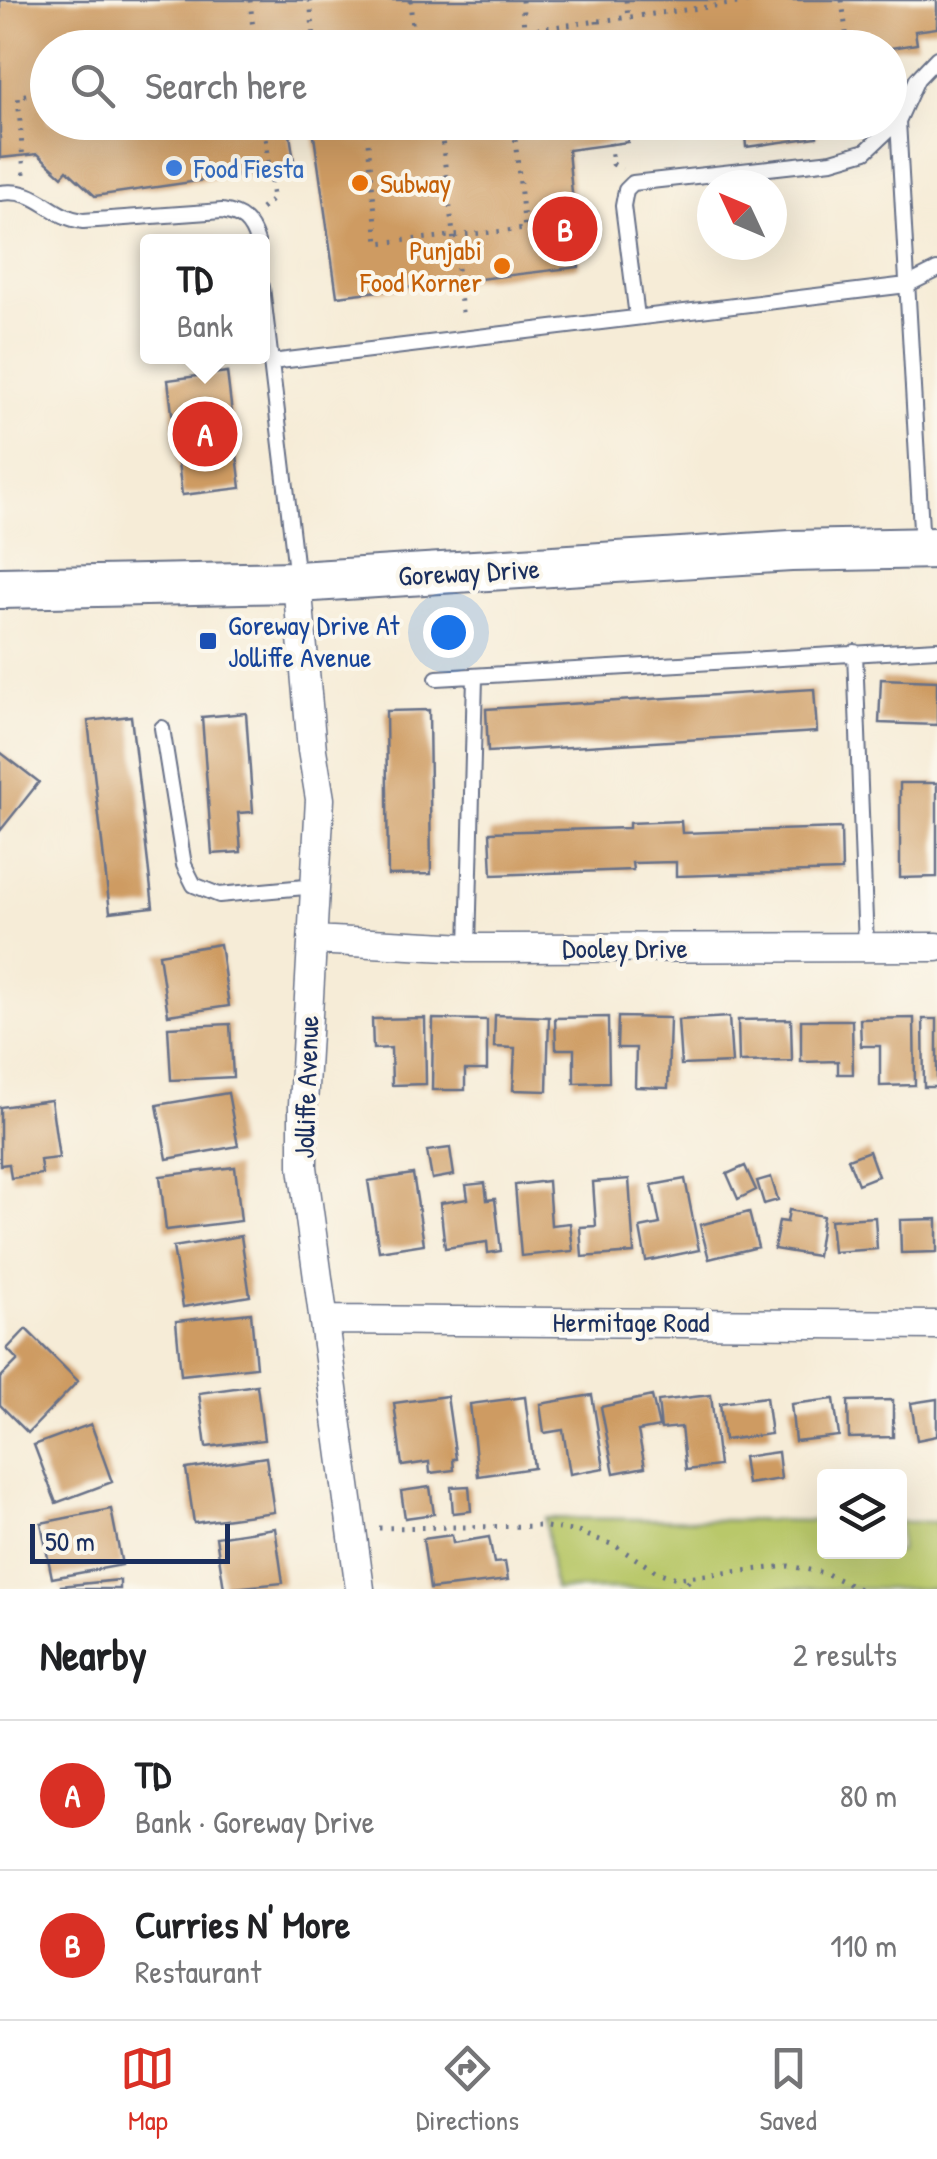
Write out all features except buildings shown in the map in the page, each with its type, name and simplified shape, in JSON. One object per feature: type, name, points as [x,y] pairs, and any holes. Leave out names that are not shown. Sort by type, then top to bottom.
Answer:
[{"type":"main road","name":"Goreway Drive","points":[[0,588],[298,582],[772,552],[930,548]]},
{"type":"street","name":"Jolliffe Avenue","points":[[298,582],[320,800],[303,1167],[360,1589]]},
{"type":"street","name":"Dooley Drive","points":[[313,940],[468,948],[937,948]]},
{"type":"street","name":"Hermitage Road","points":[[326,1320],[937,1325]]},
{"type":"lane","points":[[907,102],[917,80],[937,58]]},
{"type":"lane","points":[[638,317],[624,197],[633,182],[832,161],[866,151],[878,140]]},
{"type":"lane","points":[[899,140],[907,285],[930,548]]},
{"type":"lane","points":[[0,193],[26,192],[76,220],[124,220],[222,210],[247,220],[253,234]]},
{"type":"lane","points":[[272,362],[907,285],[937,270]]},
{"type":"lane","points":[[270,347],[298,582]]},
{"type":"lane","points":[[437,678],[937,649]]},
{"type":"lane","points":[[855,652],[866,947]]},
{"type":"lane","points":[[468,948],[475,677]]},
{"type":"lane","points":[[162,728],[184,864],[194,885],[219,895],[316,886]]},
{"type":"path","points":[[250,0],[253,30]]},
{"type":"path","points":[[310,0],[313,30]]},
{"type":"path","points":[[410,0],[413,30]]},
{"type":"path","points":[[522,0],[524,30],[760,0]]},
{"type":"path","points":[[626,0],[628,17]]},
{"type":"path","points":[[842,0],[846,30]]},
{"type":"path","points":[[597,21],[598,30]]},
{"type":"path","points":[[26,192],[18,96],[30,94]]},
{"type":"path","points":[[247,220],[273,199],[265,140]]},
{"type":"path","points":[[368,140],[378,243],[525,229],[515,140]]},
{"type":"path","points":[[442,140],[466,338]]},
{"type":"path","points":[[610,140],[613,164],[643,179]]},
{"type":"path","points":[[352,1528],[540,1526],[578,1532],[614,1544],[657,1572],[691,1578],[788,1566],[825,1573],[859,1589]]},
{"type":"path","points":[[678,1589],[691,1578]]},
{"type":"green space","points":[[545,1518],[817,1521],[817,1559],[907,1559],[907,1522],[937,1522],[937,1589],[554,1589]]},
{"type":"place","name":"Food Fiesta","points":[[174,168]]},
{"type":"place","name":"Subway","points":[[360,183]]},
{"type":"place","name":"Curries N' More","points":[[565,229]]},
{"type":"place","name":"Punjabi Food Korner","points":[[502,266]]},
{"type":"place","name":"TD","points":[[205,434]]},
{"type":"place","name":"Goreway Drive At Jolliffe Avenue","points":[[208,641]]}]
